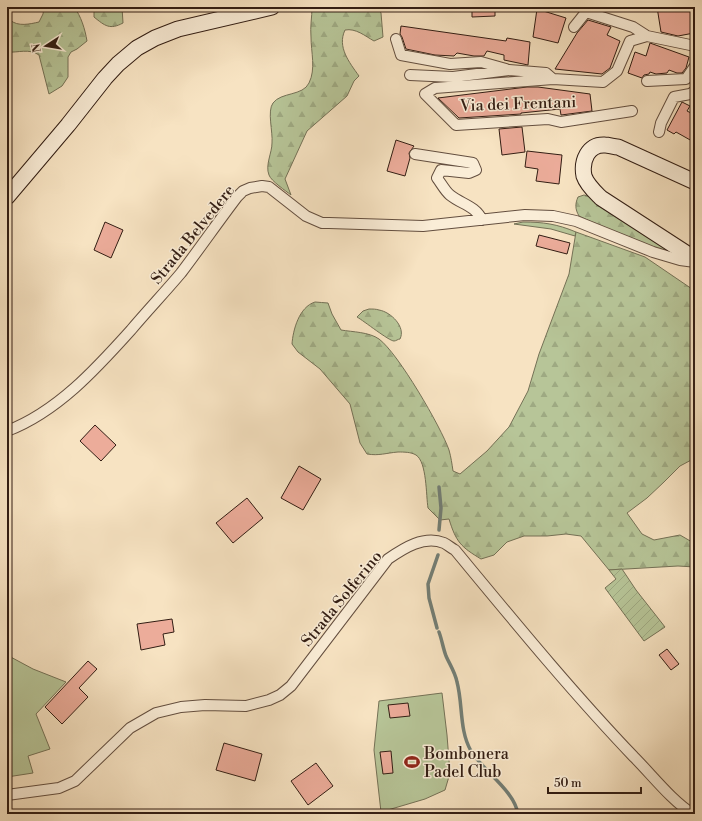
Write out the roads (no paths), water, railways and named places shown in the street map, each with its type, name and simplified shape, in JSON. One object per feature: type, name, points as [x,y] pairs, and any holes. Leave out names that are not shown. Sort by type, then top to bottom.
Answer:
[{"type":"main road","points":[[7,197],[68,125],[105,78],[118,64],[138,48],[155,38],[178,29],[272,7]]},
{"type":"main road","points":[[695,182],[618,147],[604,145],[594,148],[586,154],[583,162],[584,176],[590,186],[602,198],[695,259]]},
{"type":"street","points":[[574,27],[586,12],[633,28],[647,36],[695,46]]},
{"type":"street","name":"Via dei Frentani","points":[[632,111],[561,122],[548,119],[456,125],[425,94],[435,88],[553,79],[603,82],[617,71],[630,41],[647,36]]},
{"type":"street","name":"Via dei Frentani","points":[[396,39],[402,55],[450,64],[481,62],[510,70],[546,73],[553,79]]},
{"type":"street","points":[[647,81],[686,79],[695,66]]},
{"type":"street","name":"Via dei Frentani","points":[[410,75],[453,77],[510,70]]},
{"type":"street","points":[[659,132],[661,122],[674,97],[690,94],[695,91]]},
{"type":"street","points":[[415,154],[473,163],[476,170],[469,173],[441,170],[437,178],[449,195],[466,203],[480,214],[482,220]]},
{"type":"street","name":"Strada Belvedere","points":[[7,431],[43,412],[65,396],[115,348],[164,293],[237,197],[243,191],[250,188],[262,186],[269,187],[306,216],[322,223],[410,227],[531,214],[576,220],[653,252],[695,262]]},
{"type":"street","name":"Strada Solferino","points":[[7,795],[59,788],[75,781],[130,728],[156,713],[180,707],[205,705],[246,706],[269,700],[280,695],[291,686],[388,559],[404,548],[416,543],[432,541],[444,543],[455,550],[557,672],[641,764],[680,804],[693,814]]},
{"type":"waterway","points":[[439,487],[441,508],[439,530]]},
{"type":"waterway","points":[[437,628],[429,598],[428,584],[438,555]]},
{"type":"waterway","points":[[439,632],[446,656],[456,678],[467,743],[476,758],[511,797],[518,814]]},
{"type":"place","name":"Bombonera Padel Club","points":[[412,762]]}]
